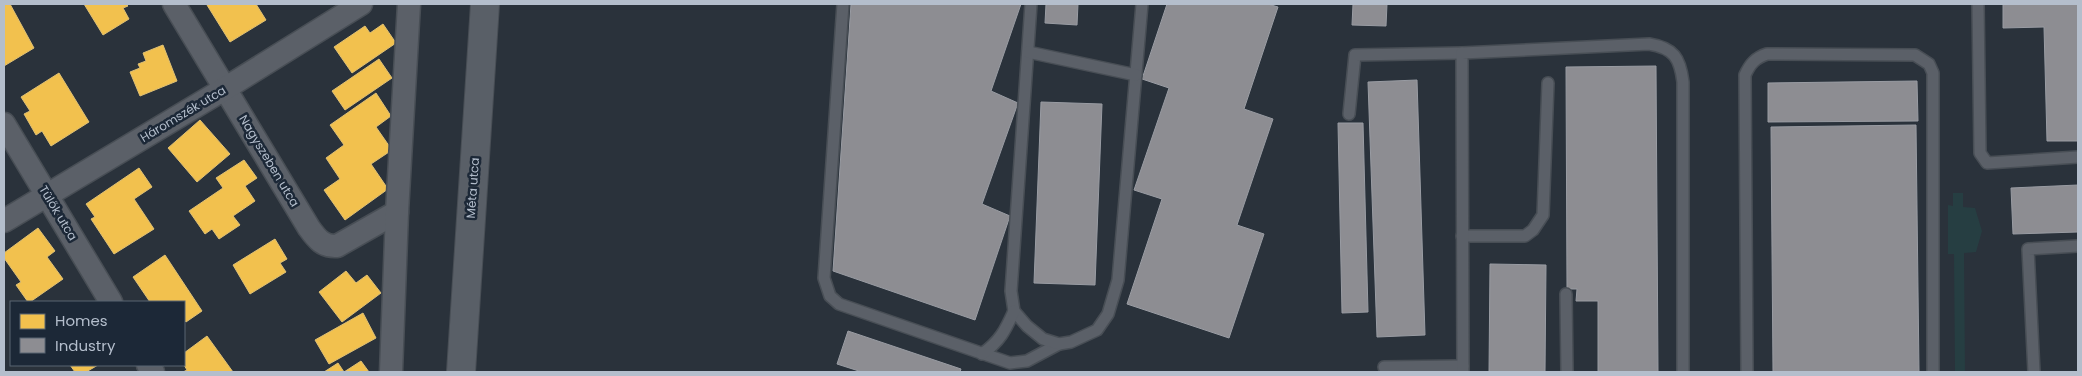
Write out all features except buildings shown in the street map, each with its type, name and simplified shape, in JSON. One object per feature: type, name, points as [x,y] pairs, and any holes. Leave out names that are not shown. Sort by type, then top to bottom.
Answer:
[{"type":"main road","name":"Méta utca","points":[[461,372],[484,4]]},
{"type":"street","name":"Nagyszeben utca","points":[[174,4],[309,228],[319,241],[329,246],[337,246],[397,212]]},
{"type":"street","name":"Háromszék utca","points":[[4,221],[226,88],[361,4]]},
{"type":"street","points":[[391,372],[397,212],[409,4]]},
{"type":"street","name":"Tülök utca","points":[[4,124],[110,301]]},
{"type":"lane","points":[[843,4],[824,278],[830,296],[839,304],[1010,364],[1027,360],[1059,344],[1071,342],[1097,330],[1108,314],[1118,280],[1142,4]]},
{"type":"lane","points":[[1031,4],[1011,292],[1014,311],[1027,326],[1043,339],[1059,344]]},
{"type":"lane","points":[[1978,4],[1980,153],[1988,163],[2078,157]]},
{"type":"lane","points":[[1349,114],[1356,55],[1462,53],[1649,44],[1661,46],[1676,57],[1681,64],[1683,82],[1683,372]]},
{"type":"lane","points":[[1028,52],[1136,75]]},
{"type":"lane","points":[[1384,366],[1463,369],[1462,53]]},
{"type":"lane","points":[[1747,372],[1745,75],[1750,65],[1758,57],[1767,54],[1915,55],[1929,64],[1933,73],[1933,372]]},
{"type":"lane","points":[[1462,236],[1525,236],[1533,230],[1543,214],[1548,83]]},
{"type":"lane","points":[[2034,372],[2028,249],[2078,246]]},
{"type":"lane","points":[[1566,294],[1567,372]]},
{"type":"lane","points":[[982,354],[996,344],[1004,333],[1014,311]]},
{"type":"green space","points":[[1953,193],[1963,193],[1963,207],[1975,208],[1982,231],[1976,252],[1964,253],[1965,372],[1955,372],[1954,254],[1948,254],[1948,205],[1953,206]]}]
